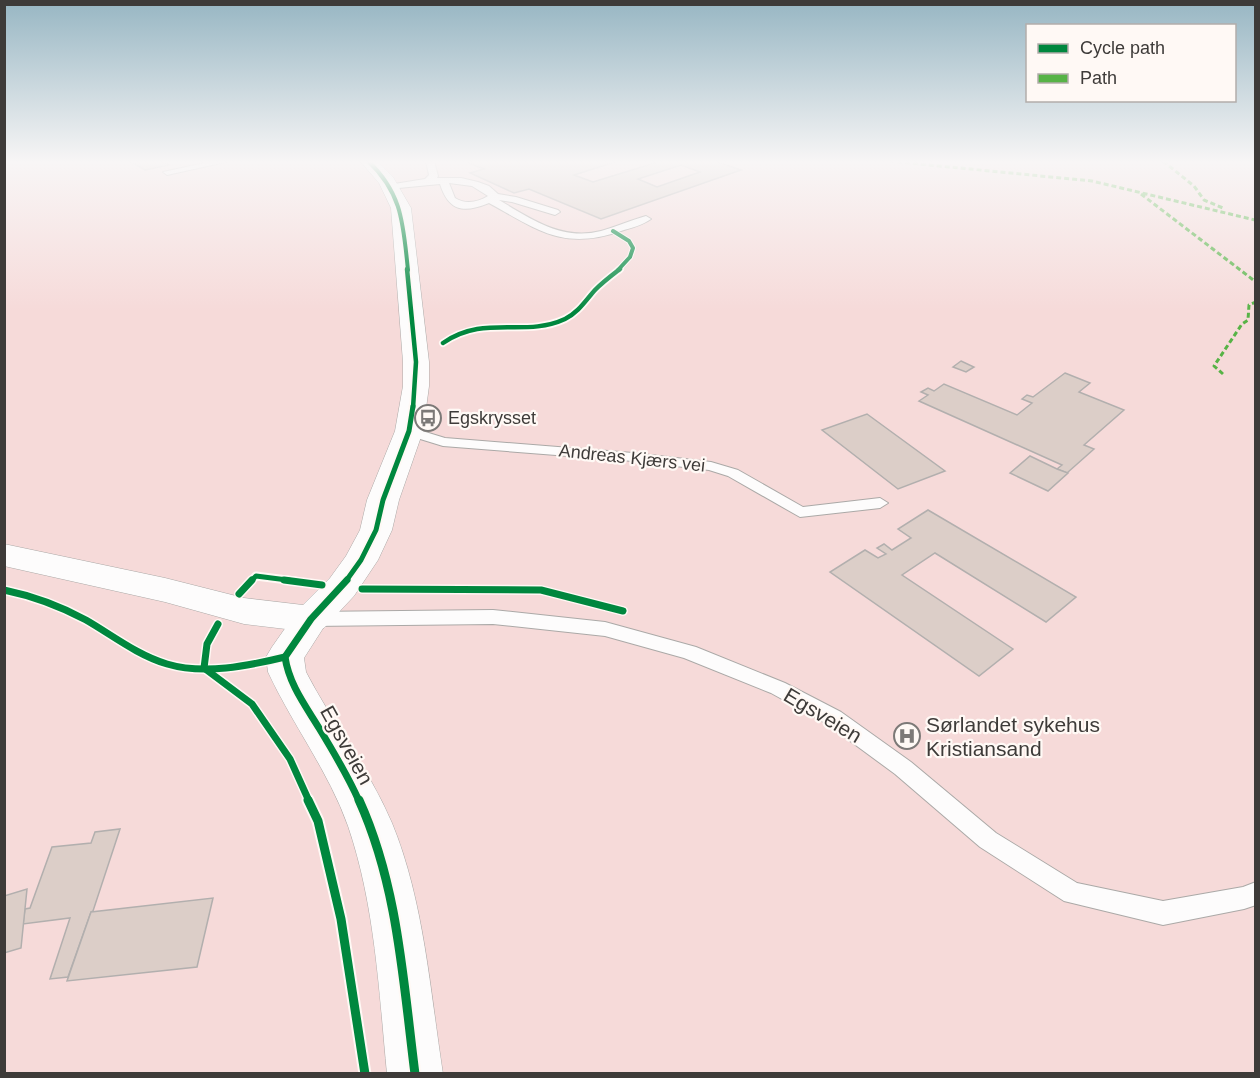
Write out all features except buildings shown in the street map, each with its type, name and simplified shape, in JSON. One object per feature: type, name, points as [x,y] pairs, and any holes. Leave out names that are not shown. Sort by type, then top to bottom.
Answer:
[{"type":"street","points":[[311,619],[342,587],[362,560],[376,530],[383,500],[409,431],[416,386],[416,362],[402,211]]},
{"type":"street","name":"Egsveien","points":[[4,555],[165,590],[236,610],[311,619],[285,657],[287,672],[350,780],[370,825],[385,870],[415,1074]]},
{"type":"lane","points":[[516,211],[556,233],[572,237],[601,234],[646,219]]},
{"type":"lane","name":"Andreas Kjærs vei","points":[[409,431],[443,442],[633,456],[711,466],[733,473],[800,512],[880,503]]},
{"type":"lane","name":"Egsveien","points":[[311,619],[493,617],[605,629],[689,652],[777,688],[834,718],[903,768],[988,840],[1072,893],[1163,913],[1244,898],[1256,893]]},
{"type":"shaded area","points":[[5,211],[1255,211],[1255,1073],[5,1074]]},
{"type":"marked path","points":[[1164,211],[1256,282]]},
{"type":"marked path","points":[[1219,211],[1255,220]]},
{"type":"marked path","points":[[1223,374],[1214,366],[1242,324],[1248,320],[1249,305],[1256,302]]},
{"type":"cycle path","points":[[400,211],[416,362],[416,386],[409,431],[383,500],[376,530],[361,560],[342,587],[311,619],[285,657],[287,672],[293,685],[346,774],[368,820],[385,869],[403,971],[415,1074]]},
{"type":"cycle path","points":[[443,343],[456,334],[470,329],[533,326],[569,317],[630,257],[633,248],[631,244],[626,238],[613,231]]},
{"type":"cycle path","points":[[239,594],[256,576],[322,585]]},
{"type":"cycle path","points":[[362,589],[541,590],[623,611]]},
{"type":"cycle path","points":[[4,590],[40,599],[66,610],[142,654],[167,664],[210,668],[258,663],[285,657]]},
{"type":"cycle path","points":[[218,624],[207,644],[204,668],[252,704],[290,759],[318,821],[341,919],[365,1074]]},
{"type":"place","name":"Egskrysset","points":[[428,418]]},
{"type":"place","name":"Sørlandet sykehus Kristiansand","points":[[907,736]]}]
